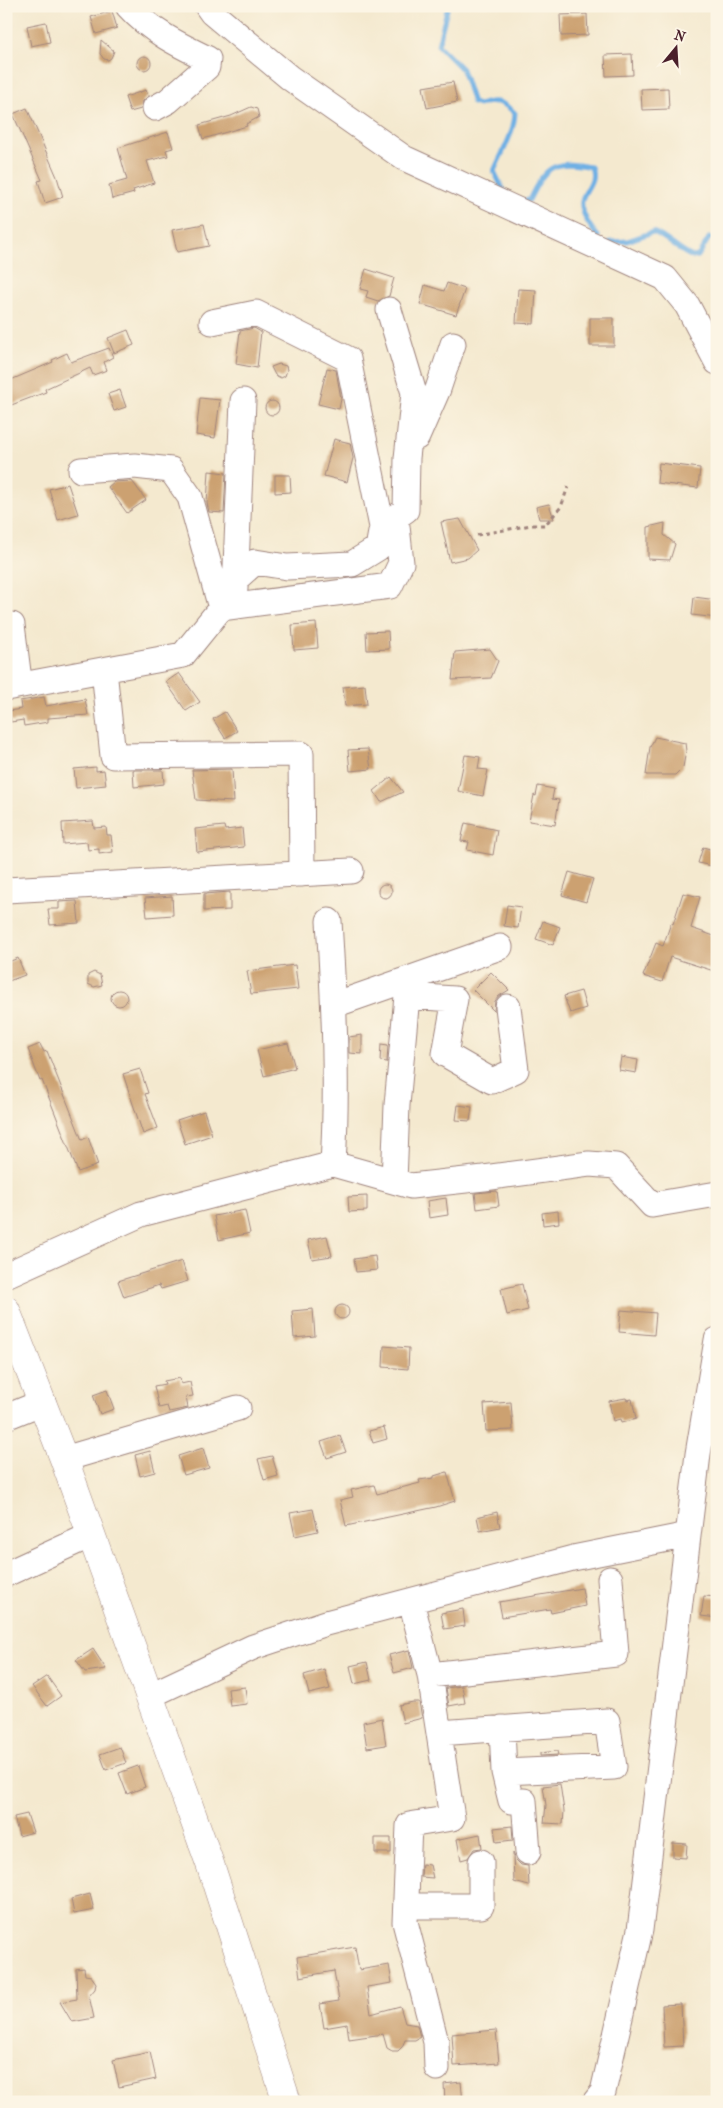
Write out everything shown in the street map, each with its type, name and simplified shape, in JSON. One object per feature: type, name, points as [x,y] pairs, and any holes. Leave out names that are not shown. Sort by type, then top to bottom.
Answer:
[{"type":"main road","points":[[6,1310],[64,1459],[210,1864],[287,2102]]},
{"type":"street","points":[[128,6],[138,17],[169,40],[208,59],[207,67],[168,101],[156,108]]},
{"type":"street","points":[[207,6],[212,13],[290,78],[404,158],[665,278],[686,305],[717,362]]},
{"type":"street","points":[[228,607],[390,586],[401,563],[396,517],[406,510],[407,458],[414,393],[389,310]]},
{"type":"street","points":[[212,322],[256,313],[348,359],[382,527],[378,548],[352,564],[287,567],[255,562],[236,579]]},
{"type":"street","points":[[407,458],[438,389],[454,344]]},
{"type":"street","points":[[6,688],[183,655],[228,607],[236,579],[243,401]]},
{"type":"street","points":[[81,470],[135,466],[171,470],[190,497],[228,607]]},
{"type":"street","points":[[6,678],[14,677],[18,672],[12,625]]},
{"type":"street","points":[[104,670],[113,756],[301,754],[302,874]]},
{"type":"street","points":[[6,890],[351,871]]},
{"type":"street","points":[[328,921],[334,1005],[336,1112],[333,1164]]},
{"type":"street","points":[[334,1005],[500,947]]},
{"type":"street","points":[[394,1181],[397,1105],[407,996],[455,999],[444,1054],[492,1081],[516,1070],[508,1007]]},
{"type":"street","points":[[6,1275],[141,1214],[333,1164],[411,1186],[589,1164],[616,1166],[652,1205],[717,1194]]},
{"type":"street","points":[[595,2102],[602,2092],[640,1930],[698,1454],[717,1340]]},
{"type":"street","points":[[6,1417],[43,1402]]},
{"type":"street","points":[[64,1459],[238,1408]]},
{"type":"street","points":[[6,1574],[91,1535]]},
{"type":"street","points":[[149,1696],[253,1647],[326,1623],[573,1558],[688,1535]]},
{"type":"street","points":[[430,1676],[616,1654],[610,1579]]},
{"type":"street","points":[[411,1601],[430,1676],[452,1818],[409,1825],[405,1922],[436,2042],[437,2068]]},
{"type":"street","points":[[439,1732],[607,1721],[614,1767],[504,1772]]},
{"type":"street","points":[[502,1728],[504,1772],[511,1801],[524,1801],[528,1852]]},
{"type":"street","points":[[406,1906],[481,1906],[481,1862]]},
{"type":"path","points":[[477,535],[510,531],[531,525],[545,525],[560,507],[568,488]]},
{"type":"building","points":[[112,11],[117,28],[96,34],[91,17]]},
{"type":"building","points":[[587,14],[588,35],[561,36],[560,15]]},
{"type":"building","points":[[46,22],[50,42],[31,46],[27,26]]},
{"type":"building","points":[[101,40],[114,51],[108,60],[104,59],[100,54]]},
{"type":"building","points":[[632,54],[633,75],[606,76],[605,55]]},
{"type":"building","points":[[144,56],[149,58],[151,63],[149,68],[144,70],[139,68],[137,63],[139,58]]},
{"type":"building","points":[[453,82],[457,102],[427,108],[423,87]]},
{"type":"building","points":[[668,88],[669,109],[642,110],[641,89]]},
{"type":"building","points":[[146,90],[148,96],[143,101],[141,109],[130,112],[125,97]]},
{"type":"building","points":[[251,107],[257,109],[259,117],[246,124],[247,126],[203,139],[199,125],[231,116]]},
{"type":"building","points":[[27,108],[57,177],[63,197],[45,203],[38,181],[42,180],[13,114]]},
{"type":"building","points":[[168,132],[173,148],[166,150],[168,156],[147,161],[154,183],[133,190],[134,193],[112,199],[109,185],[127,180],[118,148]]},
{"type":"building","points":[[204,224],[209,246],[177,252],[172,230]]},
{"type":"building","points":[[366,269],[394,278],[389,296],[378,301],[366,297],[368,291],[360,289]]},
{"type":"building","points":[[447,283],[465,289],[456,315],[420,304],[425,285],[444,291]]},
{"type":"building","points":[[518,289],[536,290],[534,324],[516,323]]},
{"type":"building","points":[[590,318],[614,318],[614,346],[590,346]]},
{"type":"building","points":[[254,328],[261,332],[257,368],[236,364],[240,331]]},
{"type":"building","points":[[128,330],[134,345],[114,353],[108,338]]},
{"type":"building","points":[[109,348],[113,357],[104,362],[107,370],[93,375],[90,368],[45,389],[46,392],[6,407],[6,382],[53,362],[52,360],[67,353],[71,362]]},
{"type":"building","points":[[279,364],[286,366],[287,370],[285,376],[281,378],[275,375],[271,367]]},
{"type":"building","points":[[327,368],[336,370],[341,399],[339,409],[318,404]]},
{"type":"building","points":[[120,390],[126,407],[114,411],[108,394]]},
{"type":"building","points":[[200,398],[220,400],[215,438],[196,435]]},
{"type":"building","points":[[272,401],[277,403],[279,408],[277,413],[272,415],[267,413],[265,408],[267,403]]},
{"type":"building","points":[[334,439],[350,443],[353,458],[347,482],[324,476]]},
{"type":"building","points":[[659,463],[700,468],[698,488],[657,483]]},
{"type":"building","points":[[209,471],[226,473],[224,513],[209,512],[207,503]]},
{"type":"building","points":[[275,475],[290,475],[291,492],[275,493]]},
{"type":"building","points":[[132,481],[146,500],[127,513],[108,487],[114,482]]},
{"type":"building","points":[[68,484],[78,514],[58,520],[49,489]]},
{"type":"building","points":[[549,504],[554,519],[539,519],[536,507]]},
{"type":"building","points":[[460,519],[477,550],[468,558],[450,562],[441,522]]},
{"type":"building","points":[[665,523],[664,535],[675,544],[670,560],[648,559],[648,527]]},
{"type":"building","points":[[694,597],[717,600],[717,618],[692,615]]},
{"type":"building","points":[[316,623],[318,648],[294,650],[292,625]]},
{"type":"building","points":[[388,631],[389,649],[367,650],[366,632]]},
{"type":"building","points":[[490,649],[498,661],[491,678],[452,680],[455,652]]},
{"type":"building","points":[[179,673],[200,702],[186,711],[166,682]]},
{"type":"building","points":[[365,685],[367,704],[345,706],[343,687]]},
{"type":"building","points":[[44,697],[46,706],[85,699],[88,715],[48,718],[48,722],[24,726],[23,720],[11,722],[9,711],[21,709],[20,701]]},
{"type":"building","points":[[225,712],[237,731],[225,738],[213,719]]},
{"type":"building","points":[[655,737],[685,743],[686,751],[683,767],[675,775],[646,775],[650,747]]},
{"type":"building","points":[[368,749],[371,769],[350,771],[348,750]]},
{"type":"building","points":[[465,755],[480,757],[478,769],[488,770],[483,796],[458,791]]},
{"type":"building","points":[[96,767],[96,771],[104,770],[106,785],[76,788],[74,769]]},
{"type":"building","points":[[232,769],[234,802],[196,800],[192,770]]},
{"type":"building","points":[[133,770],[163,770],[164,784],[134,787]]},
{"type":"building","points":[[391,777],[403,792],[381,802],[374,791]]},
{"type":"building","points":[[538,786],[554,789],[552,799],[559,800],[555,825],[529,821],[534,795],[536,796]]},
{"type":"building","points":[[93,821],[94,828],[106,827],[107,835],[111,835],[113,852],[99,854],[99,849],[88,850],[87,842],[63,844],[62,823]]},
{"type":"building","points":[[465,823],[497,830],[493,855],[467,850],[469,842],[461,841]]},
{"type":"building","points":[[224,826],[225,830],[242,828],[244,847],[197,852],[195,829]]},
{"type":"building","points":[[703,847],[717,851],[717,867],[698,863]]},
{"type":"building","points":[[569,872],[593,879],[586,902],[562,895]]},
{"type":"building","points":[[385,884],[390,886],[392,891],[390,896],[385,898],[380,896],[378,891],[380,886]]},
{"type":"building","points":[[230,892],[230,910],[204,911],[204,894]]},
{"type":"building","points":[[683,893],[700,897],[691,928],[717,937],[717,972],[670,957],[662,982],[643,976],[656,943],[663,946],[671,923],[673,924]]},
{"type":"building","points":[[172,896],[173,915],[147,917],[145,898]]},
{"type":"building","points":[[77,901],[79,923],[50,925],[48,909],[59,909],[59,902]]},
{"type":"building","points":[[507,905],[521,907],[518,928],[504,926]]},
{"type":"building","points":[[543,921],[560,927],[553,945],[536,939]]},
{"type":"building","points":[[18,958],[25,975],[6,982],[6,963]]},
{"type":"building","points":[[295,965],[298,989],[251,994],[247,971]]},
{"type":"building","points":[[94,972],[100,975],[102,985],[94,987],[88,984],[88,975]]},
{"type":"building","points":[[491,972],[509,990],[495,1001],[494,1011],[473,990]]},
{"type":"building","points":[[119,990],[127,998],[119,1006],[111,998]]},
{"type":"building","points":[[581,991],[586,1008],[570,1013],[564,996]]},
{"type":"building","points":[[362,1035],[362,1054],[349,1053],[349,1037]]},
{"type":"building","points":[[288,1043],[295,1068],[264,1076],[257,1050]]},
{"type":"building","points":[[40,1044],[44,1052],[47,1051],[82,1140],[88,1137],[98,1165],[78,1172],[28,1049]]},
{"type":"building","points":[[381,1044],[388,1045],[387,1062],[380,1061]]},
{"type":"building","points":[[621,1057],[638,1060],[636,1073],[619,1070]]},
{"type":"building","points":[[140,1069],[148,1093],[145,1094],[158,1128],[143,1134],[123,1074]]},
{"type":"building","points":[[458,1105],[472,1107],[470,1121],[456,1120]]},
{"type":"building","points":[[204,1111],[212,1135],[185,1144],[177,1120]]},
{"type":"building","points":[[497,1191],[499,1206],[477,1209],[475,1193]]},
{"type":"building","points":[[367,1196],[367,1211],[349,1212],[348,1197]]},
{"type":"building","points":[[446,1198],[448,1215],[429,1218],[427,1201]]},
{"type":"building","points":[[245,1210],[250,1233],[219,1240],[214,1216]]},
{"type":"building","points":[[558,1211],[559,1223],[543,1225],[542,1213]]},
{"type":"building","points":[[327,1236],[332,1256],[312,1259],[308,1240]]},
{"type":"building","points":[[375,1256],[377,1270],[356,1272],[354,1259]]},
{"type":"building","points":[[182,1261],[188,1281],[161,1289],[159,1285],[124,1297],[118,1281]]},
{"type":"building","points":[[522,1284],[528,1310],[507,1315],[501,1289]]},
{"type":"building","points":[[342,1305],[347,1307],[349,1312],[347,1317],[342,1319],[337,1317],[335,1312],[337,1307]]},
{"type":"building","points":[[313,1309],[315,1336],[294,1338],[292,1311]]},
{"type":"building","points":[[621,1310],[656,1313],[654,1335],[619,1332]]},
{"type":"building","points":[[384,1346],[409,1348],[408,1369],[383,1367]]},
{"type":"building","points":[[180,1378],[181,1384],[190,1382],[193,1396],[186,1397],[188,1408],[169,1412],[167,1406],[159,1408],[154,1386],[165,1384],[164,1381]]},
{"type":"building","points":[[107,1390],[114,1409],[100,1414],[93,1395]]},
{"type":"building","points":[[626,1398],[627,1400],[632,1399],[636,1419],[621,1423],[620,1419],[613,1421],[609,1401]]},
{"type":"building","points":[[511,1402],[513,1430],[486,1431],[484,1404]]},
{"type":"building","points":[[384,1427],[387,1439],[373,1443],[369,1431]]},
{"type":"building","points":[[340,1436],[346,1452],[327,1458],[321,1442]]},
{"type":"building","points":[[203,1448],[209,1468],[184,1475],[178,1456]]},
{"type":"building","points":[[150,1451],[155,1472],[140,1476],[135,1455]]},
{"type":"building","points":[[272,1456],[278,1476],[264,1480],[258,1459]]},
{"type":"building","points":[[447,1472],[455,1501],[436,1507],[346,1526],[340,1500],[353,1497],[351,1490],[374,1485],[377,1494],[420,1483],[419,1480],[434,1478],[434,1476]]},
{"type":"building","points":[[313,1509],[318,1531],[295,1536],[290,1513]]},
{"type":"building","points":[[497,1512],[500,1527],[480,1531],[477,1517]]},
{"type":"building","points":[[582,1588],[585,1606],[551,1613],[550,1609],[502,1617],[499,1602]]},
{"type":"building","points":[[704,1596],[717,1597],[717,1618],[701,1616]]},
{"type":"building","points":[[463,1609],[465,1626],[444,1629],[441,1613]]},
{"type":"building","points":[[93,1649],[106,1669],[85,1672],[76,1660]]},
{"type":"building","points":[[409,1650],[413,1668],[394,1673],[389,1655]]},
{"type":"building","points":[[367,1662],[371,1680],[354,1684],[350,1666]]},
{"type":"building","points":[[324,1669],[330,1689],[309,1694],[304,1675]]},
{"type":"building","points":[[47,1676],[61,1696],[47,1706],[32,1686]]},
{"type":"building","points":[[462,1686],[465,1703],[449,1706],[446,1688]]},
{"type":"building","points":[[245,1687],[247,1704],[230,1706],[228,1689]]},
{"type":"building","points":[[419,1702],[422,1718],[403,1723],[399,1705]]},
{"type":"building","points":[[382,1718],[386,1745],[367,1748],[363,1722]]},
{"type":"building","points":[[120,1747],[126,1763],[106,1770],[100,1754]]},
{"type":"building","points":[[557,1751],[558,1755],[540,1756],[540,1753]]},
{"type":"building","points":[[138,1766],[145,1787],[127,1794],[119,1773]]},
{"type":"building","points":[[560,1784],[564,1811],[563,1824],[544,1823],[546,1805],[543,1786]]},
{"type":"building","points":[[27,1814],[33,1832],[19,1836],[14,1817]]},
{"type":"building","points":[[512,1826],[513,1840],[496,1842],[494,1828]]},
{"type":"building","points":[[480,1834],[482,1848],[474,1849],[468,1858],[461,1860],[457,1839]]},
{"type":"building","points":[[375,1838],[391,1838],[391,1853],[375,1853]]},
{"type":"building","points":[[673,1843],[687,1844],[686,1858],[673,1857]]},
{"type":"building","points":[[513,1853],[521,1865],[528,1866],[529,1886],[514,1882]]},
{"type":"building","points":[[422,1864],[430,1865],[433,1878],[421,1877]]},
{"type":"building","points":[[90,1894],[94,1910],[74,1914],[71,1899]]},
{"type":"building","points":[[355,1947],[359,1970],[389,1965],[392,1983],[367,1987],[371,2014],[400,2006],[405,2023],[417,2025],[420,2037],[415,2040],[405,2040],[398,2051],[392,2051],[387,2048],[383,2034],[349,2039],[347,2024],[324,2028],[320,2004],[339,2001],[334,1971],[300,1977],[297,1957]]},
{"type":"building","points":[[84,1968],[85,1975],[91,1976],[96,1983],[95,1989],[89,1996],[94,2018],[72,2022],[60,2002],[77,1999],[76,1969]]},
{"type":"building","points":[[681,2004],[683,2046],[664,2047],[662,2005]]},
{"type":"building","points":[[496,2030],[499,2063],[454,2066],[452,2034]]},
{"type":"building","points":[[150,2052],[156,2079],[119,2087],[113,2060]]},
{"type":"building","points":[[461,2082],[463,2102],[445,2102],[444,2084]]},
{"type":"waterway","points":[[448,6],[438,45],[462,69],[473,103],[479,105],[499,102],[515,113],[510,136],[494,171],[505,194]]},
{"type":"waterway","points":[[521,202],[529,200],[540,180],[552,168],[568,164],[591,167],[593,175],[583,197],[582,207],[588,223],[598,236]]},
{"type":"waterway","points":[[610,242],[627,241],[653,232],[693,257],[698,256],[709,238],[717,237]]}]
